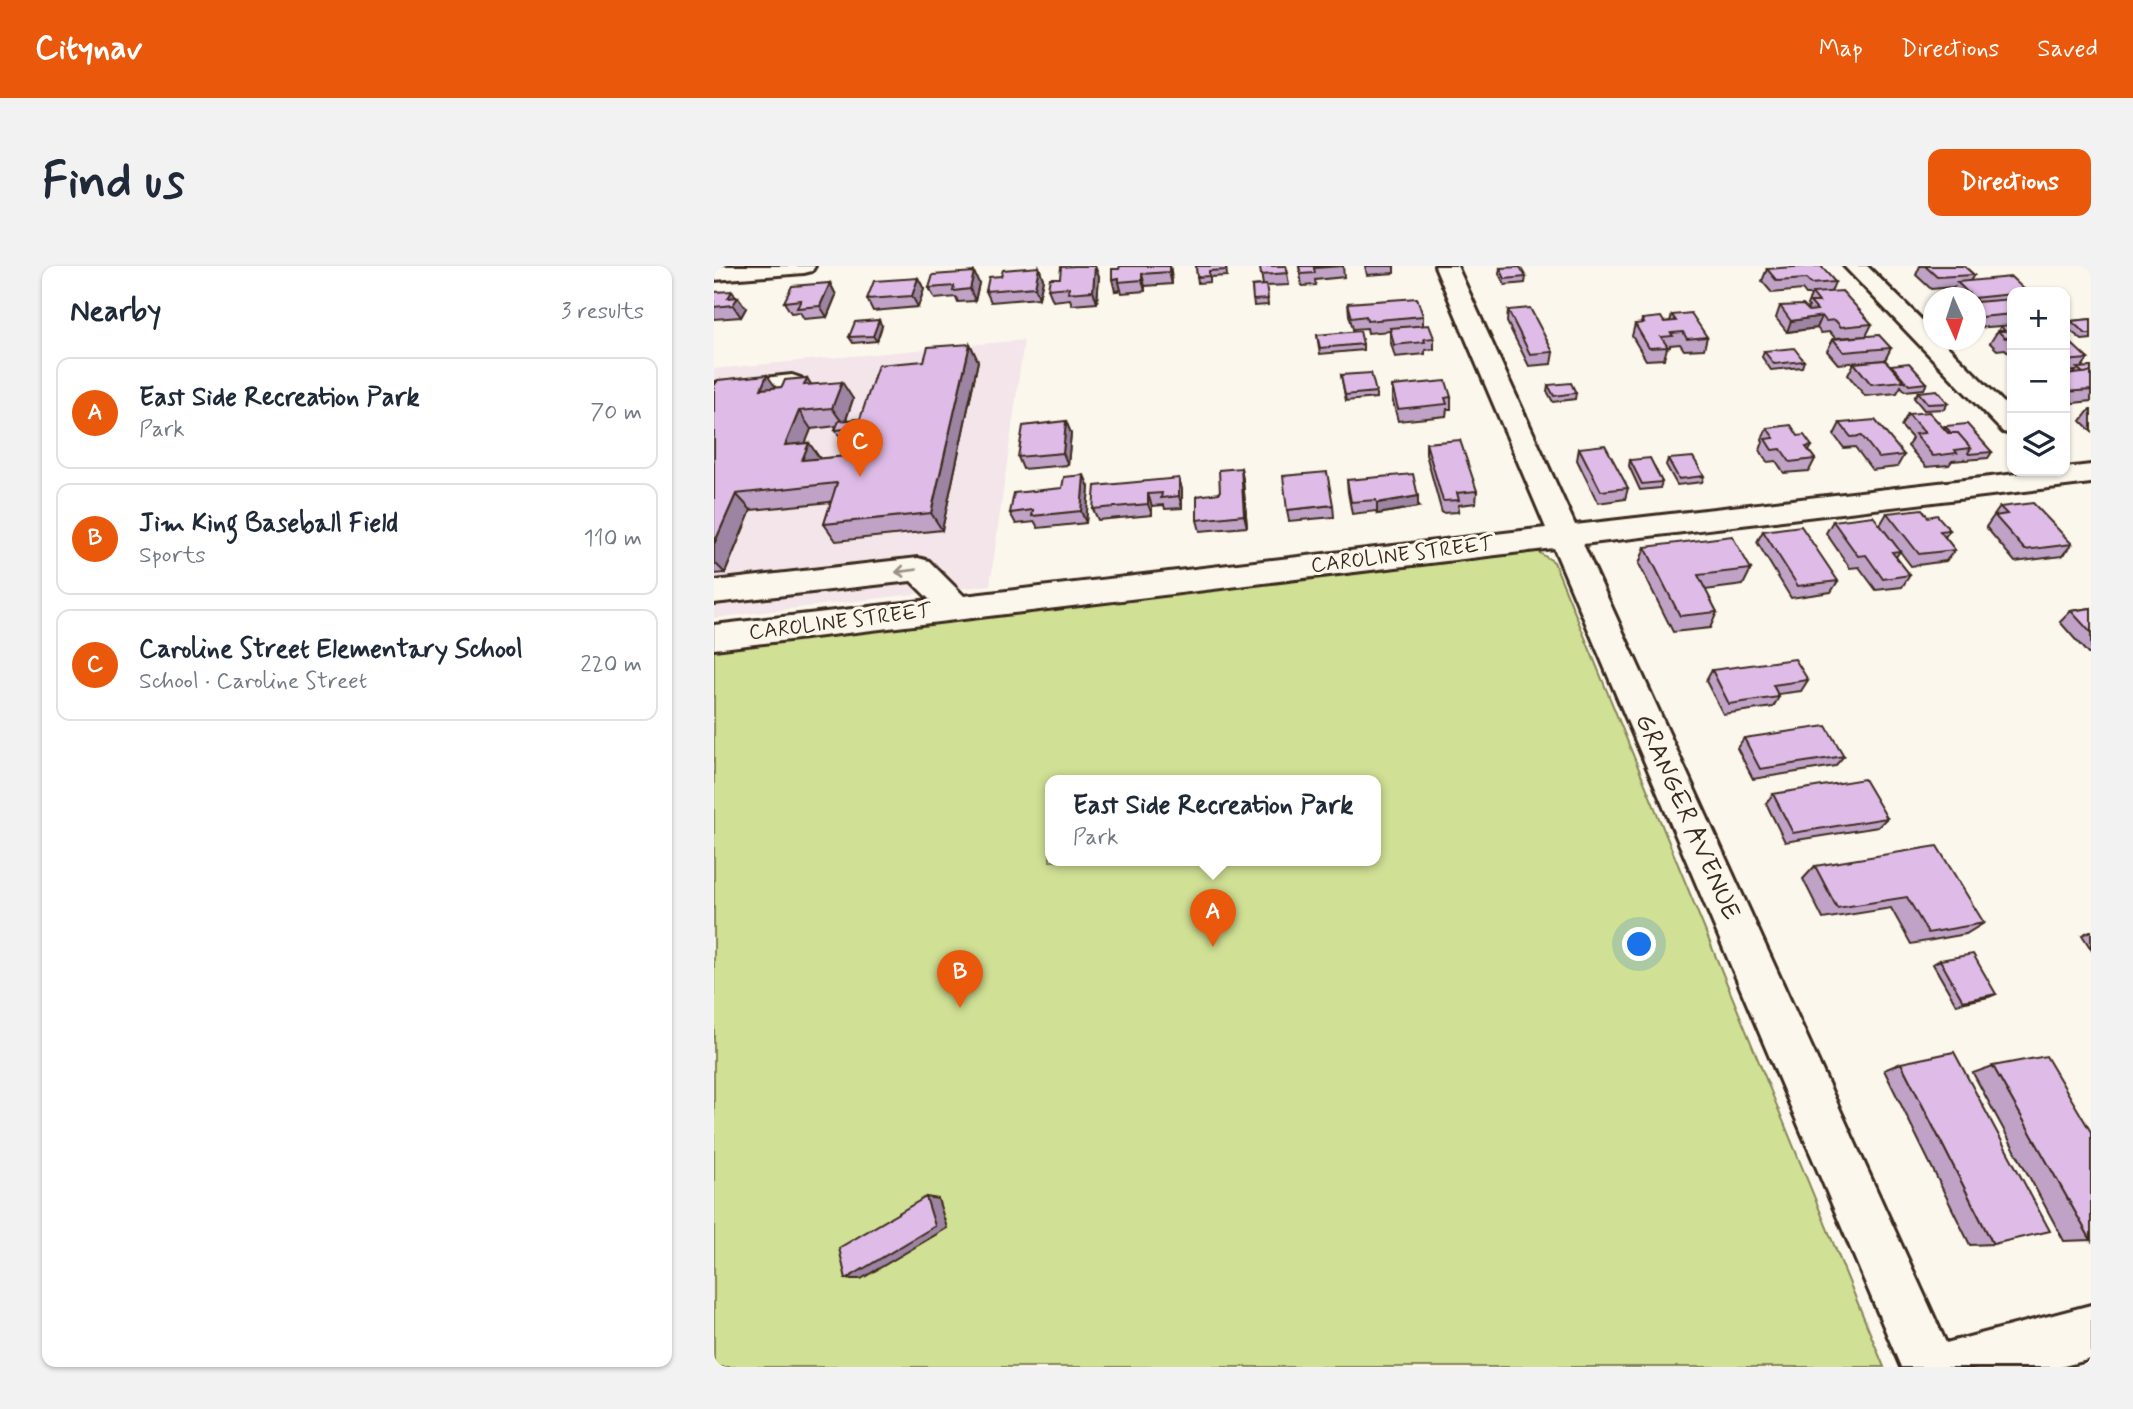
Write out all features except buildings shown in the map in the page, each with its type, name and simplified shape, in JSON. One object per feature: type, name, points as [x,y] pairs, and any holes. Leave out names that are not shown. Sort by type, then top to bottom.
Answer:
[{"type":"street","points":[[714,273],[804,266]]},
{"type":"street","name":"GRANGER AVENUE","points":[[1446,266],[1928,1367]]},
{"type":"street","points":[[1855,266],[2007,421]]},
{"type":"street","points":[[714,391],[792,383]]},
{"type":"street","points":[[2070,474],[2091,505]]},
{"type":"street","name":"CAROLINE STREET","points":[[714,637],[2053,476]]},
{"type":"street","points":[[714,592],[918,569],[958,609]]},
{"type":"street","points":[[1954,1367],[2091,1332]]},
{"type":"shaded area","points":[[1024,340],[990,585],[714,618],[714,369]]},
{"type":"green space","points":[[1515,551],[1538,552],[1554,562],[1884,1367],[714,1367],[714,648]]},
{"type":"place","name":"Caroline Street Elementary School","points":[[860,477]]},
{"type":"place","name":"East Side Recreation Park","points":[[1213,947]]},
{"type":"place","name":"Jim King Baseball Field","points":[[960,1008]]}]
